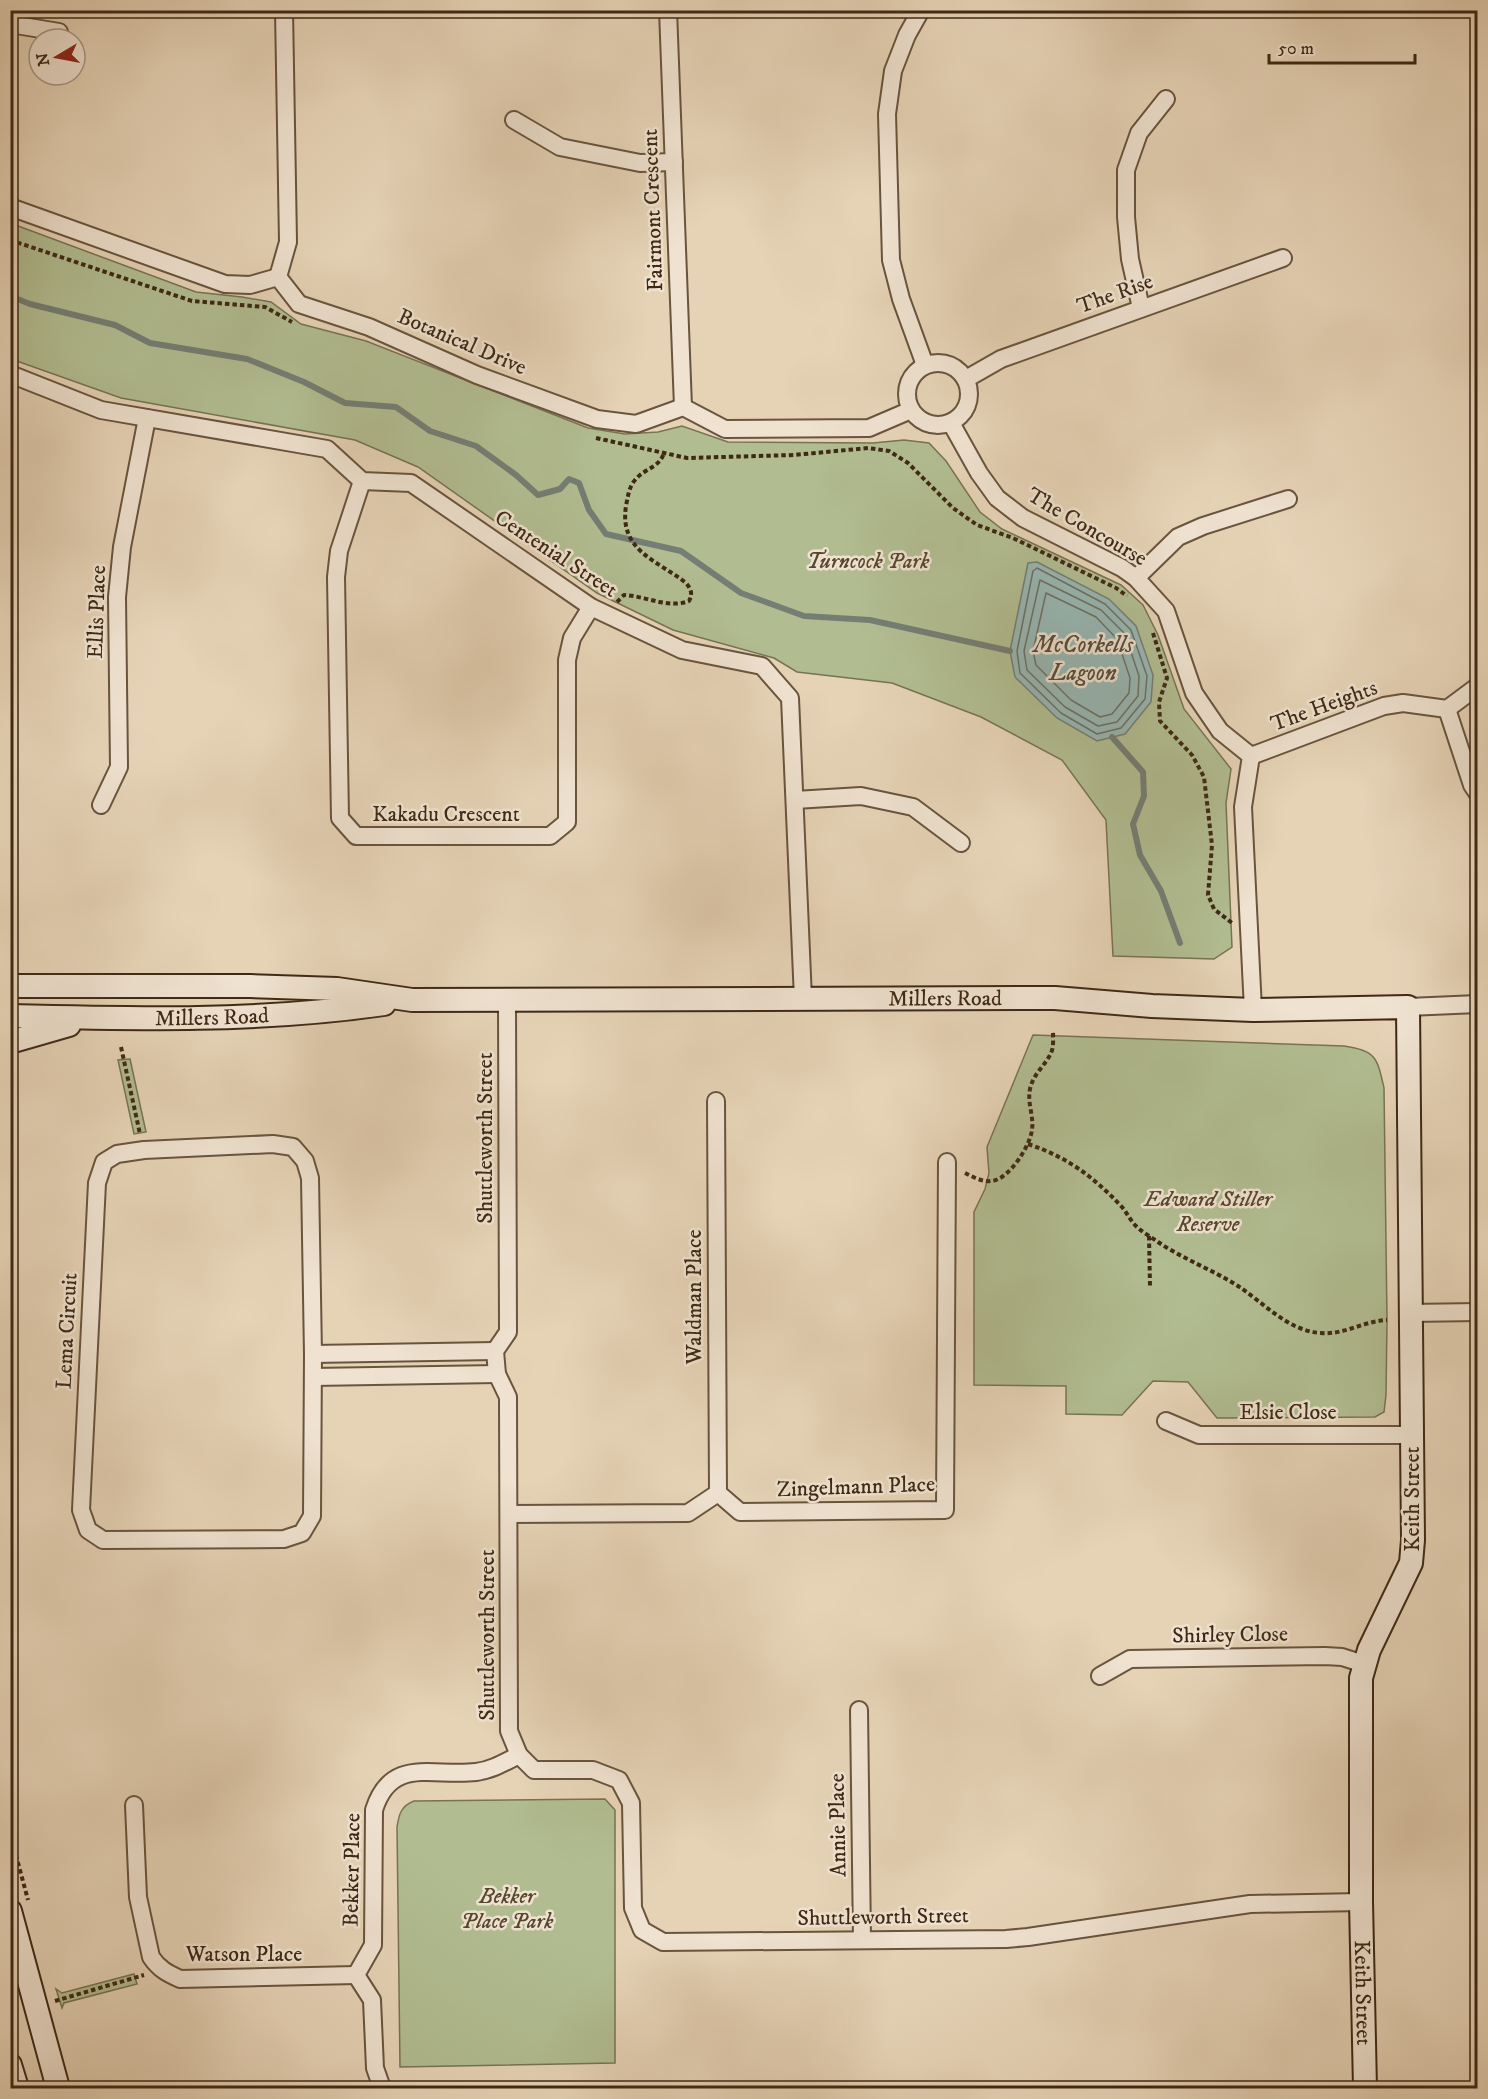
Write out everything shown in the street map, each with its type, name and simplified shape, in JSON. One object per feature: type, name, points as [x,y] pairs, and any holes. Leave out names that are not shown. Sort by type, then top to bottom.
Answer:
[{"type":"street","points":[[10,207],[225,284],[250,285],[278,276],[288,242],[284,10]]},
{"type":"street","name":"Fairmont Crescent","points":[[668,10],[683,407]]},
{"type":"street","points":[[921,10],[907,35],[893,71],[887,114],[891,260],[901,299],[926,365]]},
{"type":"street","points":[[10,24],[28,27]]},
{"type":"street","points":[[1141,308],[1130,259],[1126,217],[1126,170],[1139,134],[1166,99]]},
{"type":"street","points":[[514,120],[560,147],[640,163],[674,162]]},
{"type":"street","name":"The Rise","points":[[966,379],[1001,359],[1283,258]]},
{"type":"street","name":"Botanical Drive","points":[[278,276],[299,304],[369,327],[477,375],[597,419],[636,424],[683,407]]},
{"type":"street","points":[[948,364],[961,372],[966,379],[970,396],[968,404],[964,412],[951,423],[936,426],[929,424],[922,421],[911,410],[907,396],[910,381],[919,369],[926,365],[948,364]]},
{"type":"street","points":[[10,374],[101,410],[327,449],[362,481]]},
{"type":"street","points":[[683,407],[725,429],[869,428],[911,410]]},
{"type":"street","name":"Ellis Place","points":[[101,806],[119,767],[117,597],[122,547],[147,418]]},
{"type":"street","name":"The Concourse","points":[[951,423],[979,473],[997,498],[1023,518],[1122,568],[1136,578],[1166,611],[1194,693],[1220,731],[1251,756]]},
{"type":"street","name":"Centenial Street","points":[[362,481],[411,483],[591,607],[682,650],[762,666],[790,698],[803,999]]},
{"type":"street","name":"Kakadu Crescent","points":[[362,481],[339,552],[336,577],[340,818],[356,836],[550,836],[567,822],[567,660],[572,638],[591,607]]},
{"type":"street","points":[[1136,578],[1178,537],[1203,526],[1288,499]]},
{"type":"street","points":[[1478,686],[1447,709],[1472,785],[1478,794]]},
{"type":"street","name":"The Heights","points":[[1251,756],[1384,706],[1403,703],[1447,709]]},
{"type":"street","points":[[1251,756],[1243,807],[1253,1010]]},
{"type":"street","points":[[795,800],[861,796],[913,807],[961,843]]},
{"type":"street","name":"Millers Road","points":[[10,986],[261,986],[337,989],[412,1000]]},
{"type":"street","name":"Millers Road","points":[[10,1016],[181,1019],[332,1011],[412,1000],[1055,998],[1152,1006],[1253,1010],[1478,1004]]},
{"type":"street","name":"Shuttleworth Street","points":[[507,1000],[508,1332],[495,1351],[497,1374],[508,1397],[509,1731],[519,1755],[534,1770],[593,1770],[620,1780],[631,1803],[633,1908],[642,1930],[663,1942],[1028,1937],[1250,1904],[1361,1902]]},
{"type":"street","name":"Keith Street","points":[[1365,2088],[1361,1902],[1361,1678],[1364,1664],[1411,1563],[1413,1540],[1408,1007]]},
{"type":"street","points":[[10,1042],[91,1018]]},
{"type":"street","name":"Waldman Place","points":[[716,1101],[718,1494]]},
{"type":"street","name":"Lema Circuit","points":[[273,1144],[293,1147],[305,1161],[310,1178],[313,1354],[312,1516],[302,1533],[284,1539],[103,1540],[88,1530],[81,1510],[97,1183],[104,1162],[117,1154],[144,1150],[273,1144]]},
{"type":"street","name":"Zingelmann Place","points":[[718,1494],[740,1512],[945,1510],[947,1162]]},
{"type":"street","points":[[1410,1313],[1478,1312]]},
{"type":"street","points":[[313,1354],[495,1351]]},
{"type":"street","points":[[313,1377],[497,1374]]},
{"type":"street","name":"Elsie Close","points":[[1167,1421],[1199,1435],[1412,1435]]},
{"type":"street","points":[[509,1514],[688,1512],[718,1494]]},
{"type":"street","name":"Shirley Close","points":[[1100,1676],[1130,1659],[1325,1656],[1342,1657],[1364,1664]]},
{"type":"street","name":"Annie Place","points":[[859,1710],[862,1940]]},
{"type":"street","name":"Bekker Place","points":[[356,1975],[373,1945],[374,1810],[379,1794],[389,1781],[406,1773],[474,1772],[490,1769],[519,1755]]},
{"type":"street","name":"Watson Place","points":[[134,1805],[138,1897],[151,1957],[166,1973],[180,1979],[356,1975]]},
{"type":"street","points":[[10,1911],[58,2088]]},
{"type":"street","points":[[356,1975],[372,2000],[375,2068],[382,2088]]},
{"type":"street","points":[[10,2065],[17,2088]]},
{"type":"path","points":[[10,240],[192,301],[265,307],[288,321],[298,324]]},
{"type":"path","points":[[586,434],[604,441],[687,458],[794,455],[868,448],[889,451],[908,463],[953,508],[977,525],[1013,538],[1116,588],[1130,599]]},
{"type":"path","points":[[611,617],[624,595],[675,604],[689,601],[691,598],[690,589],[686,584],[654,563],[634,544],[628,536],[625,521],[631,486],[643,472],[662,461],[664,453]]},
{"type":"path","points":[[1152,633],[1167,678],[1160,702],[1160,721],[1192,755],[1204,777],[1212,845],[1208,895],[1214,909],[1233,923]]},
{"type":"path","points":[[947,1162],[966,1174],[990,1181],[999,1179],[1010,1170],[1028,1144],[1032,1130],[1030,1090],[1033,1078],[1052,1052],[1053,1030]]},
{"type":"path","points":[[121,1047],[144,1150]]},
{"type":"path","points":[[1028,1144],[1065,1159],[1101,1186],[1136,1225],[1158,1243],[1237,1286],[1286,1321],[1304,1330],[1336,1333],[1373,1321],[1387,1320]]},
{"type":"path","points":[[1149,1236],[1150,1286]]},
{"type":"path","points":[[55,2001],[135,1978],[160,1968]]},
{"type":"green space","name":"Turncock Park","points":[[10,223],[196,292],[271,302],[301,324],[366,341],[588,428],[625,434],[658,432],[682,426],[728,442],[873,443],[904,440],[929,443],[946,461],[980,512],[1002,529],[1121,585],[1143,605],[1158,635],[1184,709],[1231,769],[1226,803],[1232,947],[1214,959],[1113,956],[1106,820],[1062,760],[981,717],[892,683],[797,672],[774,658],[673,630],[597,593],[418,467],[355,440],[121,398],[11,359]]},
{"type":"green space","name":"Edward Stiller Reserve","points":[[1033,1035],[1344,1046],[1363,1050],[1373,1057],[1377,1062],[1384,1088],[1387,1320],[1384,1412],[1375,1417],[1217,1418],[1188,1382],[1153,1381],[1122,1415],[1066,1414],[1066,1386],[974,1385],[974,1212],[985,1189],[989,1173],[987,1147]]},
{"type":"green space","points":[[130,1059],[146,1132],[134,1134],[118,1060]]},
{"type":"green space","name":"Bekker Place Park","points":[[605,1799],[615,1810],[615,2063],[400,2067],[397,1827],[403,1808],[414,1801]]},
{"type":"green space","points":[[134,1974],[137,1984],[64,2003],[62,2008],[56,1989],[62,1993]]},
{"type":"water","name":"McCorkells Lagoon","points":[[1037,562],[1109,599],[1136,626],[1153,675],[1151,702],[1125,734],[1097,741],[1057,718],[1015,677],[1010,651],[1028,563]]},
{"type":"waterway","points":[[10,296],[30,304],[115,325],[150,343],[247,359],[304,382],[345,403],[396,407],[430,431],[476,446],[516,475],[538,495],[560,489],[569,479],[579,483],[589,510],[606,534],[681,551],[741,593],[804,616],[870,620],[1010,651]]},
{"type":"waterway","points":[[1112,737],[1143,772],[1144,796],[1133,824],[1140,855],[1161,891],[1180,943]]}]
